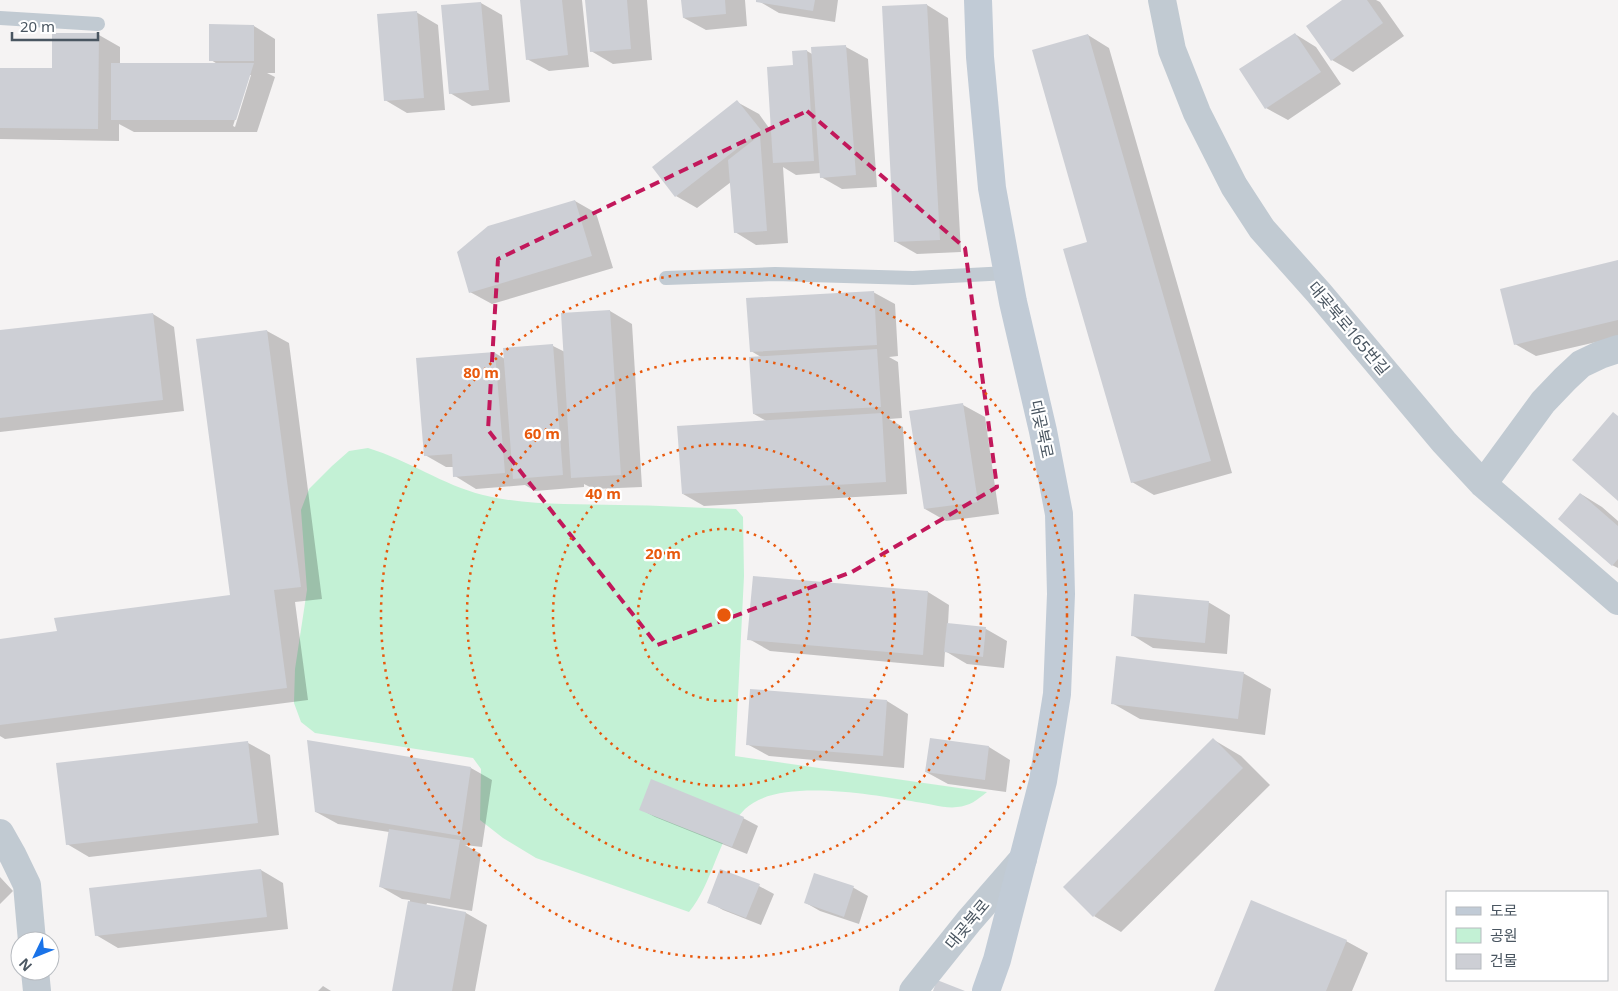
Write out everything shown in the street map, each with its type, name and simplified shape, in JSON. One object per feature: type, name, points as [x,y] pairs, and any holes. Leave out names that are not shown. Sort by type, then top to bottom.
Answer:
[{"type":"street","name":"대곶북로","points":[[978,0],[980,57],[992,188],[1013,302],[1043,432],[1059,514],[1061,594],[1057,694],[1043,781],[996,960],[986,991]]},
{"type":"street","name":"대곶북로165번길","points":[[1162,0],[1172,50],[1197,113],[1234,186],[1262,229],[1319,293],[1444,442],[1483,484],[1618,601]]},
{"type":"street","points":[[1483,484],[1542,402],[1565,379],[1581,364],[1618,349]]},
{"type":"street","points":[[0,834],[14,856],[27,885],[31,931]]},
{"type":"street","name":"대곶북로","points":[[913,991],[969,921],[1023,859]]},
{"type":"lane","points":[[0,18],[98,24]]},
{"type":"lane","points":[[666,278],[775,274],[913,278],[1008,273]]},
{"type":"highlighted area","points":[[807,111],[965,248],[997,487],[852,572],[657,645],[488,430],[498,259]]},
{"type":"green space","points":[[368,448],[468,491],[500,499],[551,504],[648,505],[736,509],[743,517],[744,576],[735,756],[987,792],[970,804],[953,807],[827,791],[780,793],[760,799],[745,809],[728,832],[704,888],[689,912],[536,858],[503,838],[480,820],[481,769],[473,758],[315,733],[301,722],[294,703],[295,669],[307,590],[301,510],[309,489],[332,466],[349,451]]},
{"type":"building","points":[[520,0],[562,0],[568,55],[526,60]]},
{"type":"building","points":[[585,0],[627,0],[631,49],[590,52]]},
{"type":"building","points":[[681,0],[725,0],[726,14],[683,18]]},
{"type":"building","points":[[756,0],[815,0],[813,11],[756,2]]},
{"type":"building","points":[[1342,0],[1367,0],[1383,23],[1331,61],[1306,26]]},
{"type":"building","points":[[481,2],[489,90],[449,94],[441,5]]},
{"type":"building","points":[[927,4],[940,240],[894,242],[882,6]]},
{"type":"building","points":[[417,11],[424,98],[384,101],[377,14]]},
{"type":"building","points":[[209,24],[254,25],[254,61],[209,61]]},
{"type":"building","points":[[52,33],[99,33],[98,129],[0,128],[0,68],[52,68]]},
{"type":"building","points":[[1295,33],[1321,72],[1265,109],[1239,69]]},
{"type":"building","points":[[1088,34],[1211,461],[1131,483],[1063,249],[1087,242],[1032,50]]},
{"type":"building","points":[[846,45],[856,175],[820,178],[811,47]]},
{"type":"building","points":[[807,50],[814,161],[773,163],[767,67],[793,65],[792,51]]},
{"type":"building","points":[[111,63],[254,63],[236,120],[111,120]]},
{"type":"building","points":[[737,100],[761,130],[675,197],[652,167]]},
{"type":"building","points":[[760,135],[767,231],[734,233],[728,160]]},
{"type":"building","points":[[575,200],[592,256],[469,293],[457,252],[488,226]]},
{"type":"building","points":[[1618,260],[1618,320],[1514,345],[1500,289]]},
{"type":"building","points":[[874,291],[877,345],[750,352],[746,298]]},
{"type":"building","points":[[610,310],[621,475],[571,478],[561,313]]},
{"type":"building","points":[[153,313],[163,400],[0,418],[0,330]]},
{"type":"building","points":[[267,330],[301,587],[274,590],[287,688],[0,725],[0,639],[57,631],[54,618],[230,595],[196,339]]},
{"type":"building","points":[[553,344],[563,475],[513,479],[503,348]]},
{"type":"building","points":[[877,349],[881,407],[753,414],[749,357]]},
{"type":"building","points":[[495,352],[505,473],[453,477],[452,454],[424,456],[416,358]]},
{"type":"building","points":[[963,403],[978,502],[924,509],[909,411]]},
{"type":"building","points":[[1613,412],[1618,416],[1618,501],[1572,460]]},
{"type":"building","points":[[882,413],[886,482],[682,494],[677,426]]},
{"type":"building","points":[[1580,493],[1618,526],[1618,559],[1612,566],[1558,519]]},
{"type":"building","points":[[753,576],[928,591],[923,655],[747,640]]},
{"type":"building","points":[[1134,594],[1209,601],[1205,643],[1131,636]]},
{"type":"building","points":[[947,623],[986,627],[983,657],[944,652]]},
{"type":"building","points":[[1116,656],[1244,672],[1238,719],[1111,704]]},
{"type":"building","points":[[750,689],[887,700],[883,756],[746,745]]},
{"type":"building","points":[[930,738],[989,746],[985,780],[925,772]]},
{"type":"building","points":[[1213,738],[1243,768],[1093,917],[1063,887]]},
{"type":"building","points":[[307,740],[471,767],[461,836],[315,812]]},
{"type":"building","points":[[248,741],[258,823],[66,845],[56,763]]},
{"type":"building","points":[[651,779],[744,817],[732,847],[639,810]]},
{"type":"building","points":[[389,829],[460,840],[450,899],[379,887]]},
{"type":"building","points":[[261,869],[267,917],[95,936],[89,888]]},
{"type":"building","points":[[720,869],[760,884],[746,918],[707,903]]},
{"type":"building","points":[[814,873],[854,886],[844,917],[804,903]]},
{"type":"building","points":[[1251,900],[1347,940],[1326,991],[1214,991]]},
{"type":"building","points":[[408,901],[466,912],[452,991],[392,991]]},
{"type":"building","points":[[937,980],[965,991],[933,991]]}]
